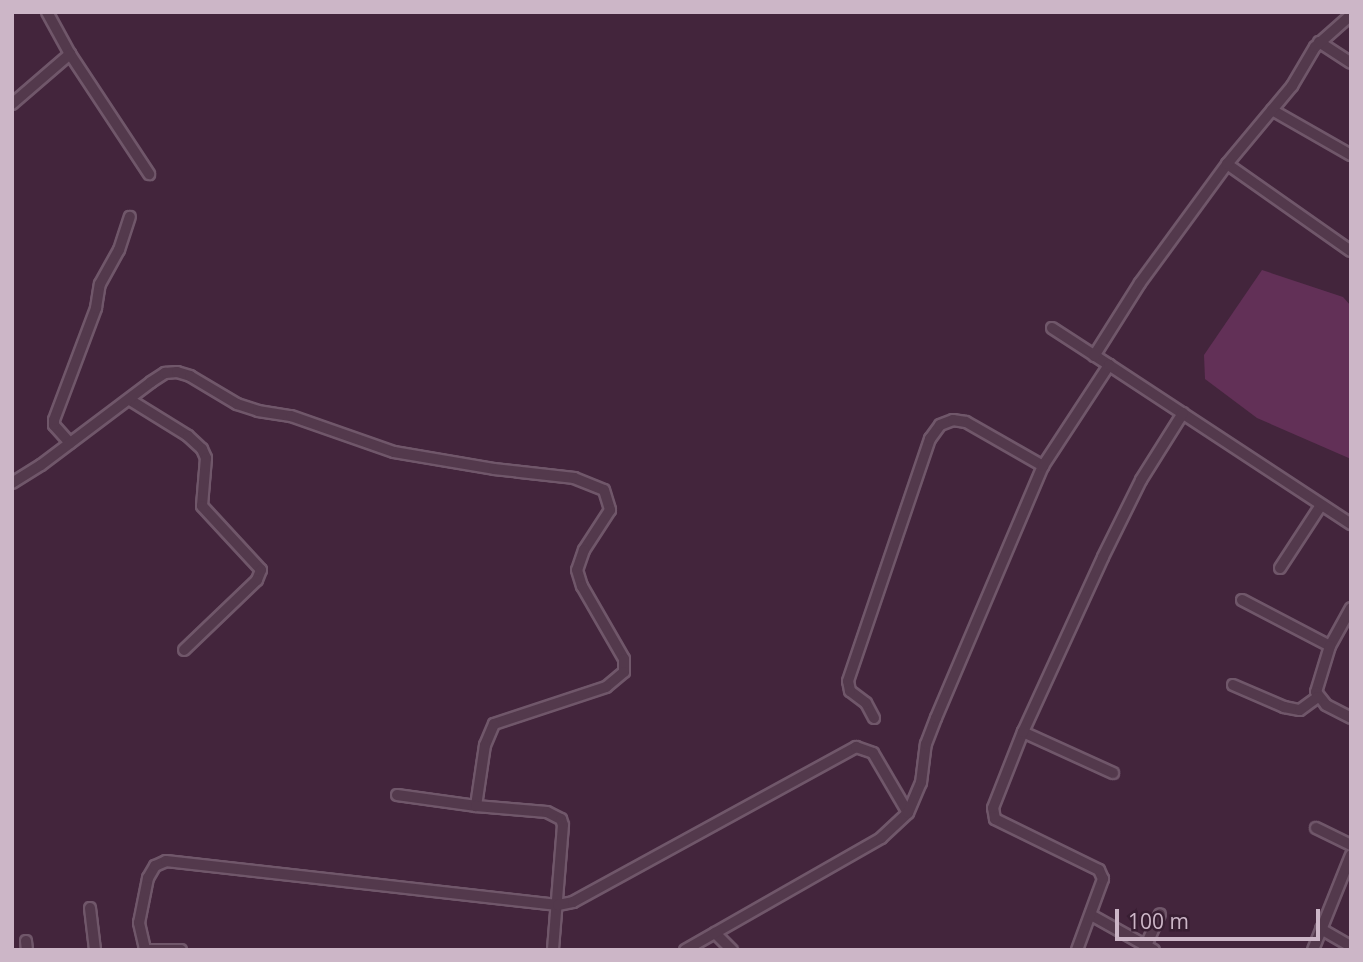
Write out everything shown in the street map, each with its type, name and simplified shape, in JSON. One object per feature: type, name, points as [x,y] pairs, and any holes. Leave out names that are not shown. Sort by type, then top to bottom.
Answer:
[{"type":"street","points":[[47,12],[70,54],[149,174]]},
{"type":"street","points":[[1094,356],[1140,284],[1227,163],[1272,110],[1319,43],[1351,15]]},
{"type":"street","points":[[1319,43],[1351,63]]},
{"type":"street","points":[[12,104],[70,54]]},
{"type":"street","points":[[1272,110],[1351,155]]},
{"type":"street","points":[[1227,163],[1351,251]]},
{"type":"street","points":[[70,443],[54,425],[54,420],[96,307],[100,284],[118,250],[130,217]]},
{"type":"street","points":[[1052,328],[1351,524]]},
{"type":"street","points":[[685,950],[881,838],[908,813],[920,783],[926,744],[936,718],[1042,466],[1109,365]]},
{"type":"street","points":[[12,483],[165,373],[177,372],[190,376],[237,404],[258,411],[291,416],[394,452],[494,470],[574,478],[604,490],[610,510],[583,550],[576,570],[582,586],[624,659],[624,672],[606,687],[494,724],[485,745],[477,806]]},
{"type":"street","points":[[130,400],[188,436],[202,449],[206,458],[202,506],[261,570],[257,580],[184,650]]},
{"type":"street","points":[[1076,950],[1103,879],[1099,870],[995,819],[993,808],[1023,732],[1141,480],[1183,413]]},
{"type":"street","points":[[874,718],[866,703],[850,691],[848,681],[930,439],[940,425],[953,420],[966,422],[1042,466]]},
{"type":"street","points":[[1280,568],[1321,505]]},
{"type":"street","points":[[1242,600],[1330,646]]},
{"type":"street","points":[[1351,608],[1330,646],[1316,684],[1318,697],[1331,709],[1351,718]]},
{"type":"street","points":[[1233,685],[1284,707],[1300,710],[1318,697]]},
{"type":"street","points":[[1023,732],[1113,773]]},
{"type":"street","points":[[181,950],[144,949],[139,923],[148,878],[155,866],[166,861],[558,905],[573,902],[856,747],[873,753],[908,813]]},
{"type":"street","points":[[397,795],[547,812],[561,819],[564,825],[553,950]]},
{"type":"street","points":[[1316,828],[1351,845]]},
{"type":"street","points":[[1313,950],[1351,855]]},
{"type":"street","points":[[90,908],[95,950]]},
{"type":"street","points":[[1091,915],[1148,948],[1160,914]]},
{"type":"street","points":[[1321,929],[1351,946]]},
{"type":"street","points":[[715,933],[732,950]]},
{"type":"shaded area","points":[[1262,270],[1343,297],[1351,306],[1351,459],[1257,418],[1205,379],[1204,355]]}]
